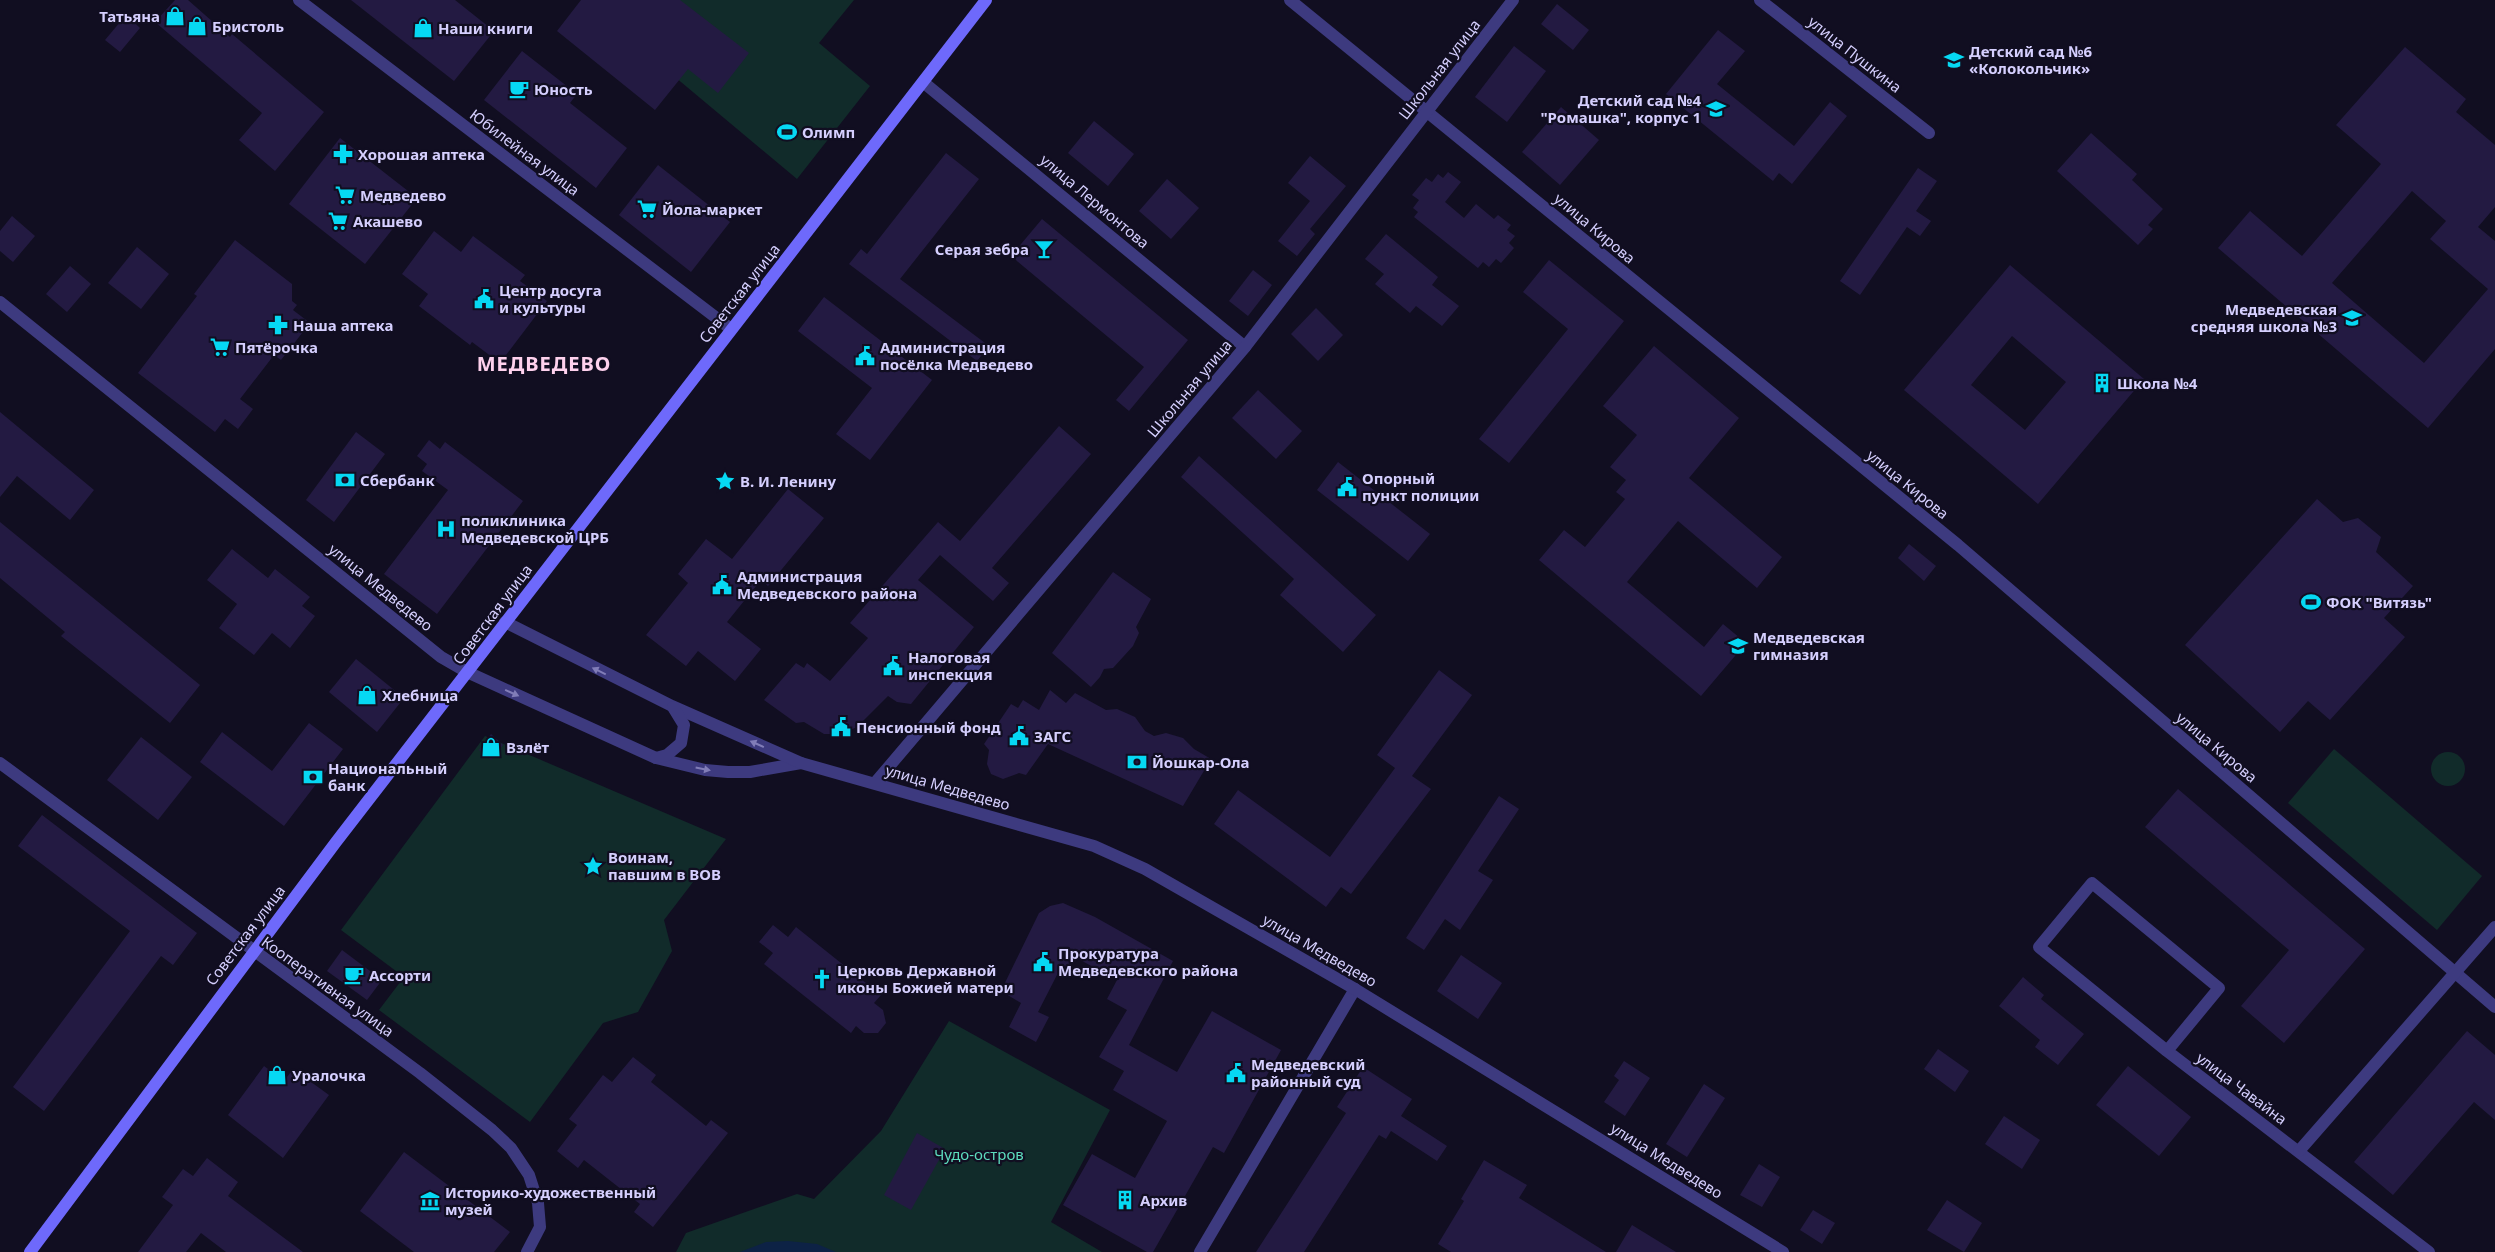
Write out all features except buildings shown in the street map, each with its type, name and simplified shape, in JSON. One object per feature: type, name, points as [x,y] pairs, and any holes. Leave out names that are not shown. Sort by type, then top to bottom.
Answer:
[{"type":"main road","name":"Советская улица","points":[[30,1252],[253,951],[986,0]]},
{"type":"street","name":"Юбилейная улица","points":[[299,0],[731,329]]},
{"type":"street","name":"улица Кирова","points":[[1290,0],[1958,545],[2495,1007]]},
{"type":"street","name":"Школьная улица","points":[[875,783],[1245,347],[1513,0]]},
{"type":"street","name":"улица Пушкина","points":[[1760,0],[1929,133]]},
{"type":"street","name":"улица Лермонтова","points":[[923,82],[1245,347]]},
{"type":"street","name":"улица Медведево","points":[[0,302],[441,657],[467,672],[656,758],[705,770],[728,772],[750,772],[801,764]]},
{"type":"street","name":"улица Медведево","points":[[505,622],[672,706],[801,764],[875,783],[1094,846],[1145,869],[1355,988],[1783,1252]]},
{"type":"street","points":[[656,758],[668,755],[681,743],[684,725],[672,706]]},
{"type":"street","name":"Кооперативная улица","points":[[0,763],[420,1073],[492,1130],[511,1148],[529,1175],[541,1217],[537,1237],[527,1252]]},
{"type":"street","name":"улица Чавайна","points":[[2167,1052],[2219,988],[2092,883],[2040,947],[2167,1052],[2429,1252]]},
{"type":"street","points":[[2299,1151],[2456,974],[2495,927]]},
{"type":"street","points":[[1200,1252],[1355,988]]},
{"type":"green space","name":"Олимп","points":[[583,0],[854,0],[819,43],[870,86],[797,179]]},
{"type":"green space","points":[[485,736],[726,839],[664,920],[672,951],[638,1012],[603,1023],[530,1122],[379,1010],[404,977],[341,930]]},
{"type":"green space","points":[[2334,749],[2482,876],[2437,930],[2288,803]]},
{"type":"green space","points":[[2448,752],[2460,757],[2465,769],[2460,781],[2448,786],[2436,781],[2431,769],[2436,757]]},
{"type":"green space","name":"Чудо-остров","points":[[949,1021],[1110,1110],[1051,1222],[1102,1252],[676,1252],[686,1233],[797,1194],[814,1199],[881,1131]]},
{"type":"water","points":[[788,1241],[817,1244],[836,1252],[740,1252],[766,1242]]},
{"type":"place","name":"Татьяна","points":[[175,16]]},
{"type":"place","name":"Бристоль","points":[[197,26]]},
{"type":"place","name":"Наши книги","points":[[423,28]]},
{"type":"place","name":"Детский сад №6 «Колокольчик»","points":[[1954,60]]},
{"type":"place","name":"Юность","points":[[519,89]]},
{"type":"place","name":"Детский сад №4 \"Ромашка\", корпус 1","points":[[1716,109]]},
{"type":"place","name":"Олимп","points":[[787,132]]},
{"type":"place","name":"Хорошая аптека","points":[[343,154]]},
{"type":"place","name":"Медведево","points":[[345,195]]},
{"type":"place","name":"Йола-маркет","points":[[647,209]]},
{"type":"place","name":"Акашево","points":[[338,221]]},
{"type":"place","name":"Серая зебра","points":[[1044,249]]},
{"type":"place","name":"Центр досуга и культуры","points":[[484,299]]},
{"type":"place","name":"Медведевская средняя школа №3","points":[[2352,318]]},
{"type":"place","name":"Наша аптека","points":[[278,325]]},
{"type":"place","name":"Пятёрочка","points":[[220,347]]},
{"type":"place","name":"Администрация посёлка Медведево","points":[[865,356]]},
{"type":"place","name":"Школа №4","points":[[2102,383]]},
{"type":"place","name":"Сбербанк","points":[[345,480]]},
{"type":"place","name":"В. И. Ленину","points":[[725,481]]},
{"type":"place","name":"Опорный пункт полиции","points":[[1347,487]]},
{"type":"place","name":"поликлиника Медведевской ЦРБ","points":[[446,529]]},
{"type":"place","name":"Администрация Медведевского района","points":[[722,585]]},
{"type":"place","name":"ФОК \"Витязь\"","points":[[2311,602]]},
{"type":"place","name":"Медведевская гимназия","points":[[1738,646]]},
{"type":"place","name":"Налоговая инспекция","points":[[893,666]]},
{"type":"place","name":"Хлебница","points":[[367,695]]},
{"type":"place","name":"Пенсионный фонд","points":[[841,727]]},
{"type":"place","name":"ЗАГС","points":[[1019,736]]},
{"type":"place","name":"Взлёт","points":[[491,747]]},
{"type":"place","name":"Йошкар-Ола","points":[[1137,762]]},
{"type":"place","name":"Национальный банк","points":[[313,777]]},
{"type":"place","name":"Воинам, павшим в ВОВ","points":[[593,866]]},
{"type":"place","name":"Прокуратура Медведевского района","points":[[1043,962]]},
{"type":"place","name":"Ассорти","points":[[354,975]]},
{"type":"place","name":"Церковь Державной иконы Божией матери","points":[[822,979]]},
{"type":"place","name":"Медведевский районный суд","points":[[1236,1073]]},
{"type":"place","name":"Уралочка","points":[[277,1075]]},
{"type":"place","name":"Архив","points":[[1125,1200]]},
{"type":"place","name":"Историко-художественный музей","points":[[430,1201]]},
{"type":"district","name":"МЕДВЕДЕВО","points":[[544,363]]}]
